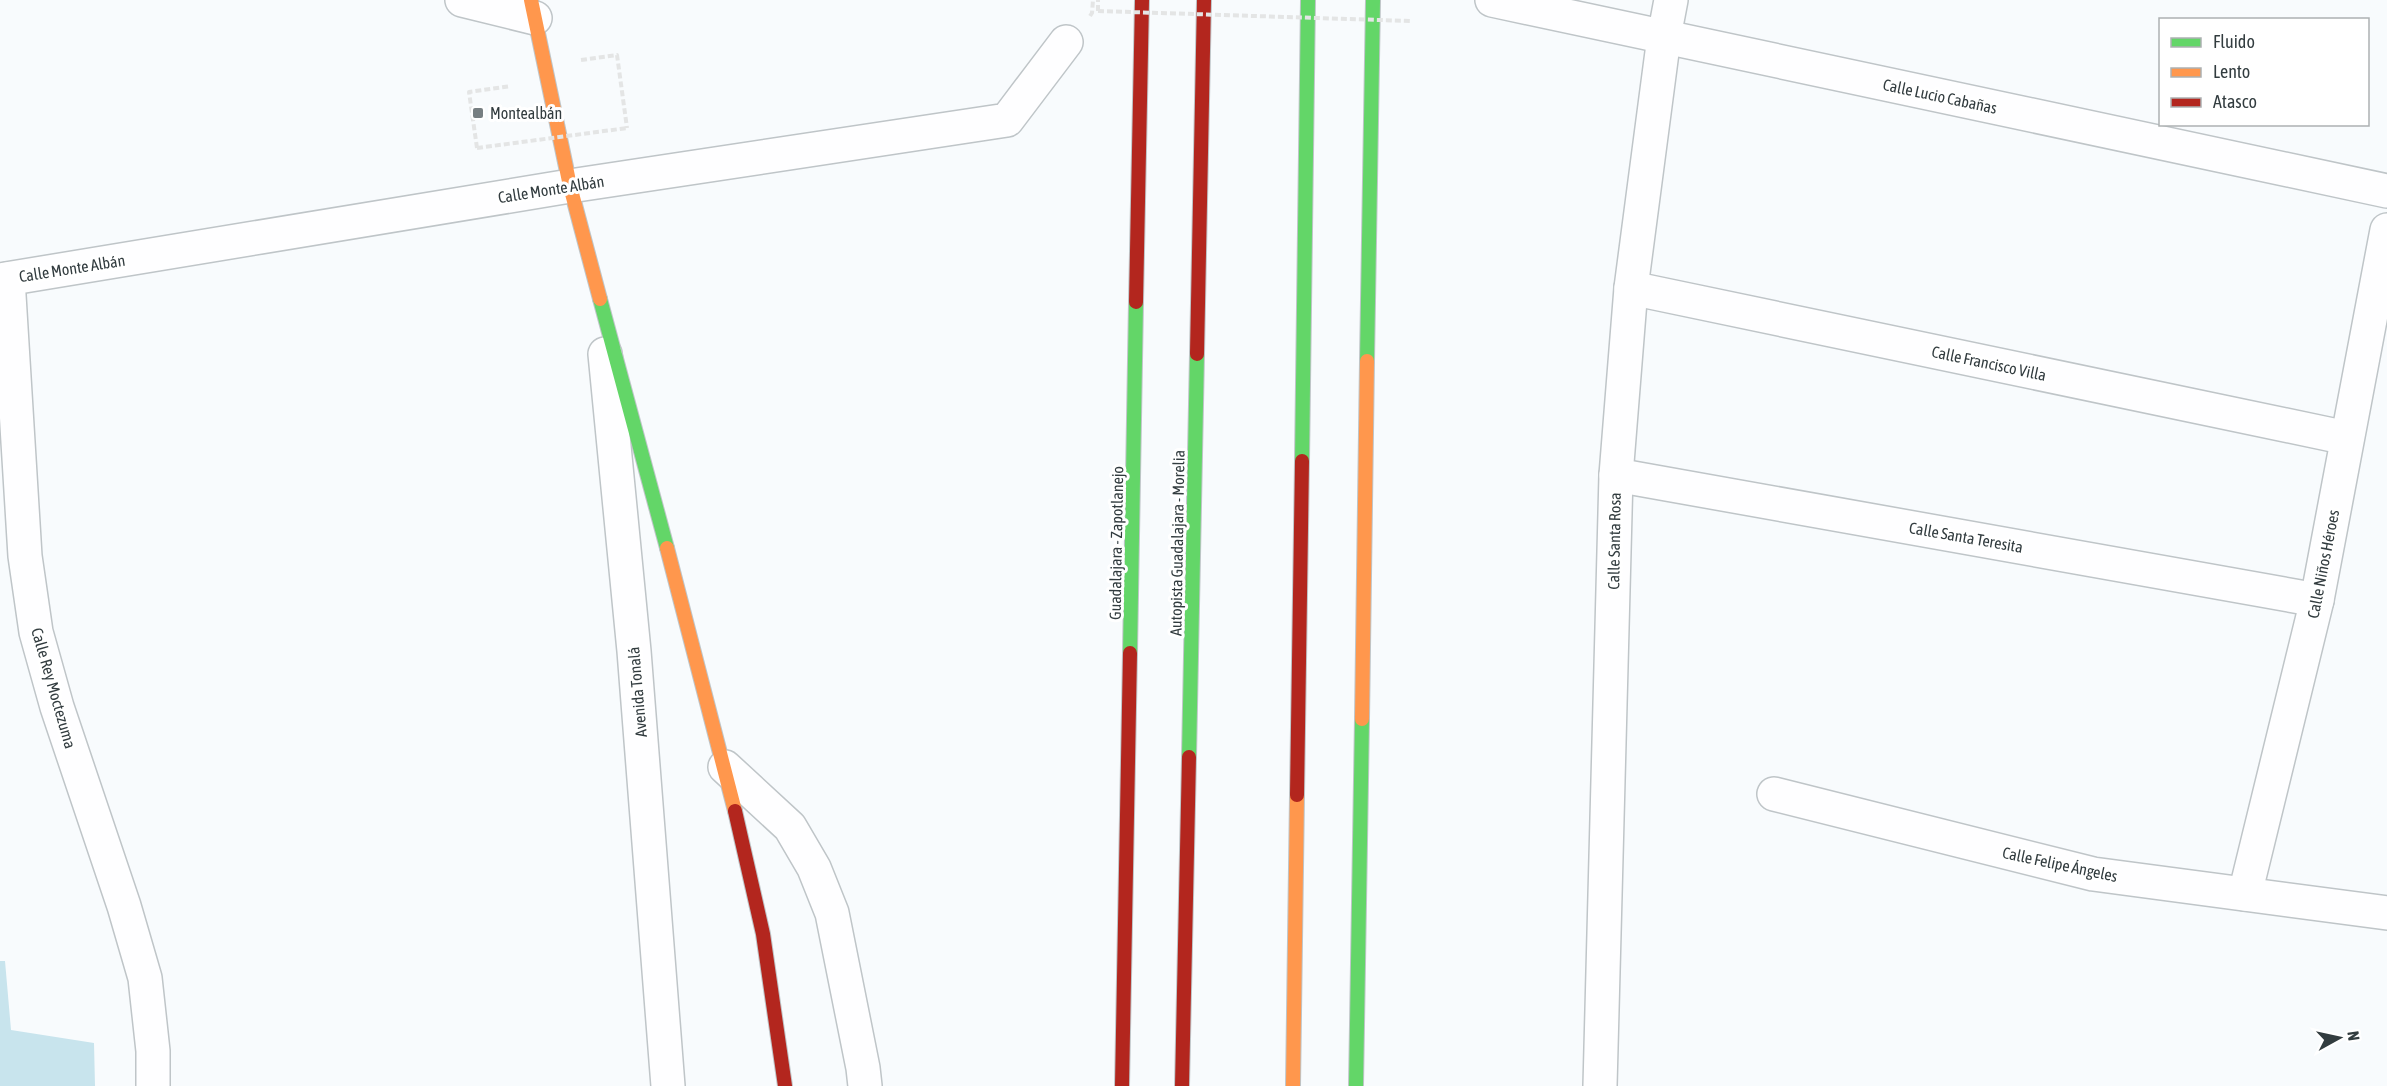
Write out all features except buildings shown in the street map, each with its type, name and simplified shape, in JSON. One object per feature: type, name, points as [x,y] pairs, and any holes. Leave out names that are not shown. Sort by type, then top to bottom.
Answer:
[{"type":"main road","name":"Guadalajara - Zapotlanejo","points":[[1122,1086],[1142,0]]},
{"type":"main road","name":"Autopista Guadalajara - Morelia","points":[[1182,1086],[1204,0]]},
{"type":"main road","points":[[1293,1086],[1308,0]]},
{"type":"main road","points":[[1356,1086],[1373,0]]},
{"type":"main road","name":"Avenida Tonalá","points":[[533,9],[570,186],[725,767],[763,934],[785,1086]]},
{"type":"street","points":[[462,0],[533,9]]},
{"type":"street","name":"Calle Lucio Cabañas","points":[[1492,0],[2387,191]]},
{"type":"street","name":"Calle Santa Rosa","points":[[1600,1086],[1616,475],[1631,288],[1664,37],[1671,0]]},
{"type":"street","name":"Calle Monte Albán","points":[[4,279],[570,186],[1007,120],[1066,42]]},
{"type":"street","name":"Calle Niños Héroes","points":[[2245,894],[2317,600],[2387,230]]},
{"type":"street","name":"Calle Rey Moctezuma","points":[[4,279],[25,556],[36,632],[57,707],[124,906],[145,978],[153,1051],[153,1086]]},
{"type":"street","name":"Calle Francisco Villa","points":[[1631,288],[2347,438]]},
{"type":"street","name":"Avenida Tonalá","points":[[600,298],[635,663],[668,1086]]},
{"type":"street","name":"Calle Santa Teresita","points":[[1616,475],[2317,600]]},
{"type":"street","points":[[725,767],[790,827],[814,868],[832,914],[865,1086]]},
{"type":"street","name":"Calle Felipe Ángeles","points":[[1774,795],[2093,874],[2387,913]]},
{"type":"path","points":[[1098,0],[1098,11],[1411,21]]},
{"type":"path","points":[[469,92],[477,148],[627,128],[617,55]]},
{"type":"shaded area","points":[[0,961],[5,961],[11,1030],[94,1043],[95,1086],[0,1086]]},
{"type":"traffic: fast","points":[[1302,461],[1308,0]]},
{"type":"traffic: fast","points":[[1367,361],[1373,0]]},
{"type":"traffic: fast","points":[[600,299],[667,548]]},
{"type":"traffic: fast","points":[[1130,653],[1136,302]]},
{"type":"traffic: fast","points":[[1189,757],[1197,354]]},
{"type":"traffic: fast","points":[[1356,1086],[1362,719]]},
{"type":"traffic: slow","points":[[531,0],[570,186],[600,299]]},
{"type":"traffic: slow","points":[[1362,719],[1367,361]]},
{"type":"traffic: slow","points":[[667,548],[735,811]]},
{"type":"traffic: slow","points":[[1293,1086],[1297,795]]},
{"type":"traffic: jam","points":[[1136,302],[1142,0]]},
{"type":"traffic: jam","points":[[1197,354],[1204,0]]},
{"type":"traffic: jam","points":[[1297,795],[1302,461]]},
{"type":"traffic: jam","points":[[1122,1086],[1130,653]]},
{"type":"traffic: jam","points":[[1182,1086],[1189,757]]},
{"type":"traffic: jam","points":[[735,811],[763,934],[785,1086]]},
{"type":"place","name":"Montealbán","points":[[478,113]]}]
